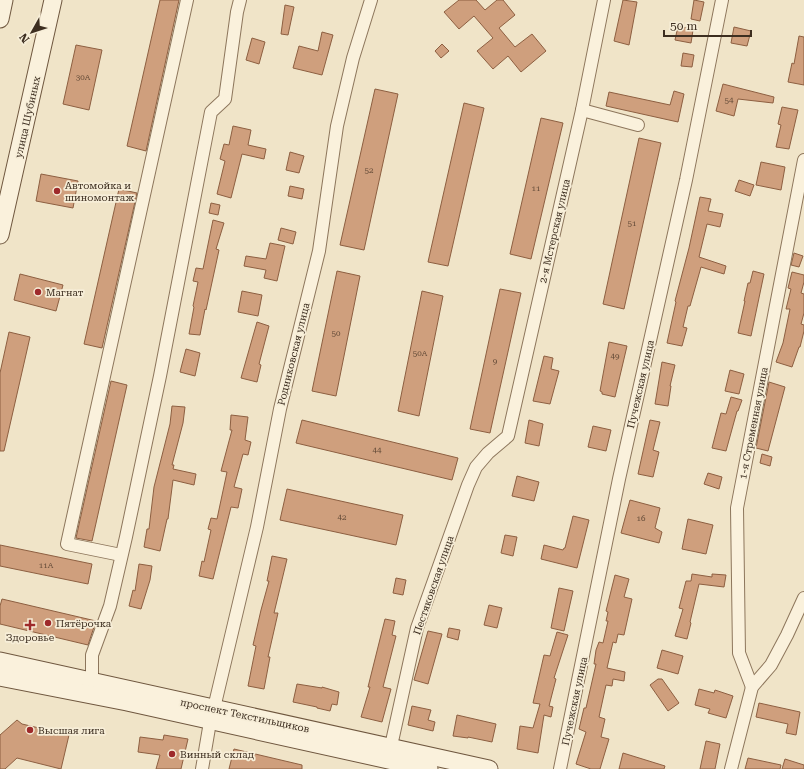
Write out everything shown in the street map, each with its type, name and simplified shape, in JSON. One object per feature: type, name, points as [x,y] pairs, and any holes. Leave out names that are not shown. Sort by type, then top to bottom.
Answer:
[{"type":"main road","points":[[0,19],[4,0]]},
{"type":"main road","name":"улица Шубиных","points":[[0,235],[53,0]]},
{"type":"main road","name":"проспект Текстильщиков","points":[[0,661],[92,681],[212,715],[429,769]]},
{"type":"main road","name":"проспект Текстильщиков","points":[[0,677],[127,702],[212,715]]},
{"type":"main road","name":"проспект Текстильщиков","points":[[389,758],[489,769]]},
{"type":"street","points":[[121,555],[67,544],[187,0]]},
{"type":"street","points":[[92,681],[92,655],[110,606],[160,376],[211,112],[225,100],[240,0]]},
{"type":"street","name":"Родниковская улица","points":[[202,769],[212,715],[257,527],[280,409],[319,251],[337,126],[353,58],[371,0]]},
{"type":"street","name":"2-я Мстерская улица","points":[[488,453],[508,436],[582,110],[604,0]]},
{"type":"street","name":"Пучежская улица","points":[[560,769],[619,479],[686,180],[722,0]]},
{"type":"street","points":[[582,110],[638,125]]},
{"type":"street","name":"1-я Стременная улица","points":[[752,687],[739,652],[737,508],[804,160]]},
{"type":"street","name":"Пестяковская улица","points":[[389,758],[417,628],[468,485],[476,467],[488,453]]},
{"type":"street","points":[[731,769],[752,687],[771,665],[804,598]]},
{"type":"building","points":[[160,0],[179,0],[146,151],[127,146]]},
{"type":"building","points":[[459,0],[476,0],[485,10],[497,0],[503,0],[515,15],[499,28],[515,47],[532,34],[546,51],[521,72],[508,56],[493,69],[477,51],[493,38],[474,16],[459,29],[444,12]]},
{"type":"building","points":[[623,0],[637,2],[629,45],[614,41]]},
{"type":"building","points":[[694,0],[704,2],[700,21],[691,19]]},
{"type":"building","points":[[285,5],[294,7],[288,35],[281,34]]},
{"type":"building","points":[[678,26],[693,30],[691,43],[675,40]]},
{"type":"building","points":[[734,27],[751,31],[747,46],[731,43]]},
{"type":"building","points":[[322,32],[333,35],[322,75],[293,68],[299,46],[318,51]]},
{"type":"building","points":[[799,36],[804,37],[804,85],[788,82],[792,63],[794,64]]},
{"type":"building","points":[[252,38],[265,42],[259,64],[246,60]]},
{"type":"building","points":[[442,44],[449,51],[441,58],[435,51]]},
{"type":"building","points":[[76,45],[102,50],[89,110],[63,104]]},
{"type":"building","points":[[683,53],[694,55],[692,67],[681,66]]},
{"type":"building","points":[[723,84],[774,97],[773,103],[738,99],[734,116],[716,111]]},
{"type":"building","points":[[375,89],[398,94],[364,250],[340,245]]},
{"type":"building","points":[[674,91],[684,94],[678,122],[606,106],[609,92],[670,105]]},
{"type":"building","points":[[464,103],[484,108],[448,266],[428,262]]},
{"type":"building","points":[[782,107],[798,110],[789,149],[776,147],[781,125],[778,124]]},
{"type":"building","points":[[541,118],[563,123],[531,259],[510,254]]},
{"type":"building","points":[[233,126],[251,130],[248,145],[266,149],[264,159],[242,154],[231,198],[217,194],[225,161],[220,159],[224,144],[229,145]]},
{"type":"building","points":[[639,138],[661,143],[624,309],[603,304]]},
{"type":"building","points":[[290,152],[304,156],[299,173],[286,170]]},
{"type":"building","points":[[761,162],[785,167],[781,190],[756,185]]},
{"type":"building","name":"Автомойка и шиномонтаж","points":[[41,174],[78,181],[73,208],[36,201]]},
{"type":"building","points":[[739,180],[754,185],[750,196],[735,191]]},
{"type":"building","points":[[290,186],[304,189],[302,199],[288,196]]},
{"type":"building","points":[[119,189],[137,193],[102,348],[84,344]]},
{"type":"building","points":[[700,197],[711,199],[708,211],[723,214],[720,227],[707,224],[699,257],[726,266],[724,274],[701,267],[690,306],[688,306],[683,327],[687,328],[682,346],[667,343],[675,301],[689,248]]},
{"type":"building","points":[[211,203],[220,205],[218,215],[209,213]]},
{"type":"building","points":[[213,220],[224,223],[216,249],[219,250],[200,335],[189,334],[198,282],[193,281],[196,268],[203,269]]},
{"type":"building","points":[[281,228],[296,232],[293,244],[278,240]]},
{"type":"building","points":[[270,243],[285,246],[277,281],[264,278],[266,270],[244,266],[246,256],[266,259]]},
{"type":"building","points":[[794,253],[803,256],[799,267],[791,265]]},
{"type":"building","points":[[337,271],[360,276],[336,396],[312,391]]},
{"type":"building","points":[[753,271],[764,274],[751,336],[738,333],[748,283],[750,283]]},
{"type":"building","points":[[792,272],[804,275],[801,293],[804,294],[804,313],[801,324],[804,325],[804,331],[800,347],[792,367],[776,362],[783,343],[790,309],[786,309],[791,289],[788,288]]},
{"type":"building","name":"Магнат","points":[[20,274],[63,285],[56,311],[14,300]]},
{"type":"building","points":[[500,289],[521,293],[490,433],[470,429]]},
{"type":"building","points":[[242,291],[262,295],[258,316],[238,312]]},
{"type":"building","points":[[422,291],[443,296],[419,416],[398,411]]},
{"type":"building","points":[[257,322],[269,326],[259,364],[261,365],[257,382],[241,378]]},
{"type":"building","points":[[9,332],[30,337],[4,451],[0,451],[0,373]]},
{"type":"building","points":[[609,342],[627,346],[615,397],[602,394],[600,391]]},
{"type":"building","points":[[186,349],[200,353],[195,376],[180,372]]},
{"type":"building","points":[[544,356],[553,358],[551,369],[559,371],[550,404],[533,401]]},
{"type":"building","points":[[662,362],[675,365],[670,386],[668,406],[655,404]]},
{"type":"building","points":[[730,370],[744,374],[739,394],[725,391]]},
{"type":"building","points":[[111,381],[127,385],[92,541],[76,538]]},
{"type":"building","points":[[769,382],[785,387],[768,451],[756,448]]},
{"type":"building","points":[[731,397],[742,400],[737,411],[726,451],[712,448],[721,413],[726,414]]},
{"type":"building","points":[[172,406],[185,407],[183,423],[172,465],[174,465],[173,469],[196,474],[194,485],[173,480],[168,519],[160,551],[144,547],[147,529],[149,529],[154,487],[170,424]]},
{"type":"building","points":[[231,415],[248,417],[245,440],[251,442],[248,455],[243,454],[234,487],[242,489],[238,508],[231,507],[213,579],[199,576],[202,561],[204,562],[211,530],[208,529],[211,518],[217,519],[227,472],[221,471],[232,430],[230,430]]},
{"type":"building","points":[[302,420],[458,458],[452,480],[296,443]]},
{"type":"building","points":[[529,420],[543,424],[539,446],[525,443]]},
{"type":"building","points":[[650,420],[660,422],[653,450],[659,452],[653,477],[638,474]]},
{"type":"building","points":[[593,426],[611,430],[606,451],[588,447]]},
{"type":"building","points":[[762,454],[772,457],[770,466],[760,463]]},
{"type":"building","points":[[708,473],[722,477],[719,489],[704,484]]},
{"type":"building","points":[[517,476],[539,482],[534,501],[512,496]]},
{"type":"building","points":[[287,489],[403,515],[396,545],[280,520]]},
{"type":"building","points":[[630,500],[660,508],[655,528],[662,532],[659,543],[621,533]]},
{"type":"building","points":[[573,516],[589,520],[577,568],[541,559],[544,545],[563,550],[565,548]]},
{"type":"building","points":[[688,519],[713,525],[706,554],[682,549]]},
{"type":"building","points":[[505,535],[517,537],[513,556],[501,553]]},
{"type":"building","points":[[0,545],[92,564],[88,584],[0,566]]},
{"type":"building","points":[[272,556],[287,559],[274,613],[278,613],[268,657],[270,657],[264,689],[248,686],[256,646],[253,645],[269,581],[267,581]]},
{"type":"building","points":[[139,564],[152,566],[150,580],[141,609],[129,606],[133,590],[135,591]]},
{"type":"building","points":[[692,574],[712,577],[712,574],[726,575],[724,587],[699,584],[687,639],[675,636],[683,609],[679,608],[686,581],[691,581]]},
{"type":"building","points":[[615,575],[629,579],[624,597],[632,599],[624,635],[618,634],[616,643],[613,642],[607,668],[625,672],[624,681],[613,679],[612,686],[606,685],[599,717],[605,719],[601,737],[609,739],[600,769],[591,769],[576,764],[586,732],[579,729],[584,708],[586,708],[596,664],[594,664],[596,650],[599,642],[603,643],[608,621],[606,621],[608,612],[606,611]]},
{"type":"building","points":[[396,578],[406,580],[403,595],[393,593]]},
{"type":"building","points":[[559,588],[573,591],[564,631],[551,628]]},
{"type":"building","name":"Пятёрочка","points":[[2,599],[96,621],[88,645],[0,624],[0,606]]},
{"type":"building","points":[[489,605],[502,608],[497,628],[484,625]]},
{"type":"building","points":[[385,619],[395,621],[392,635],[396,636],[383,687],[391,689],[382,722],[361,717],[370,687],[368,687]]},
{"type":"building","points":[[449,628],[460,630],[458,640],[447,637]]},
{"type":"building","points":[[428,631],[442,634],[428,684],[414,680]]},
{"type":"building","points":[[557,632],[568,635],[554,678],[556,679],[549,706],[553,707],[551,717],[544,715],[538,753],[517,749],[520,726],[533,728],[540,704],[533,703],[544,655],[550,656]]},
{"type":"building","points":[[662,650],[683,656],[678,674],[657,668]]},
{"type":"building","points":[[658,679],[662,679],[679,703],[668,711],[650,685]]},
{"type":"building","points":[[297,684],[322,687],[339,692],[337,705],[332,704],[330,711],[293,702]]},
{"type":"building","points":[[699,689],[714,693],[715,690],[733,696],[726,718],[708,713],[710,709],[695,705]]},
{"type":"building","points":[[759,703],[800,712],[796,735],[786,733],[788,724],[756,717]]},
{"type":"building","points":[[412,706],[431,710],[428,720],[435,722],[433,731],[408,725]]},
{"type":"building","points":[[457,715],[496,724],[492,742],[468,737],[453,736]]},
{"type":"building","points":[[17,720],[22,724],[69,735],[61,769],[17,758],[5,769],[0,769],[0,735]]},
{"type":"building","name":"Винный склад","points":[[164,735],[188,739],[181,769],[156,769],[160,755],[138,752],[140,737],[163,740]]},
{"type":"building","points":[[706,741],[720,744],[715,769],[700,769]]},
{"type":"building","points":[[234,749],[302,765],[302,769],[229,769]]},
{"type":"building","points":[[623,753],[665,766],[664,769],[619,769]]},
{"type":"building","points":[[748,758],[781,765],[780,769],[745,769]]},
{"type":"building","points":[[785,759],[804,765],[804,769],[782,769]]},
{"type":"place","name":"Автомойка и шиномонтаж","points":[[57,191]]},
{"type":"place","name":"Магнат","points":[[38,292]]},
{"type":"place","name":"Пятёрочка","points":[[48,623]]},
{"type":"place","name":"Здоровье","points":[[30,625]]},
{"type":"place","name":"Высшая лига","points":[[30,730]]},
{"type":"place","name":"Винный склад","points":[[172,754]]}]
